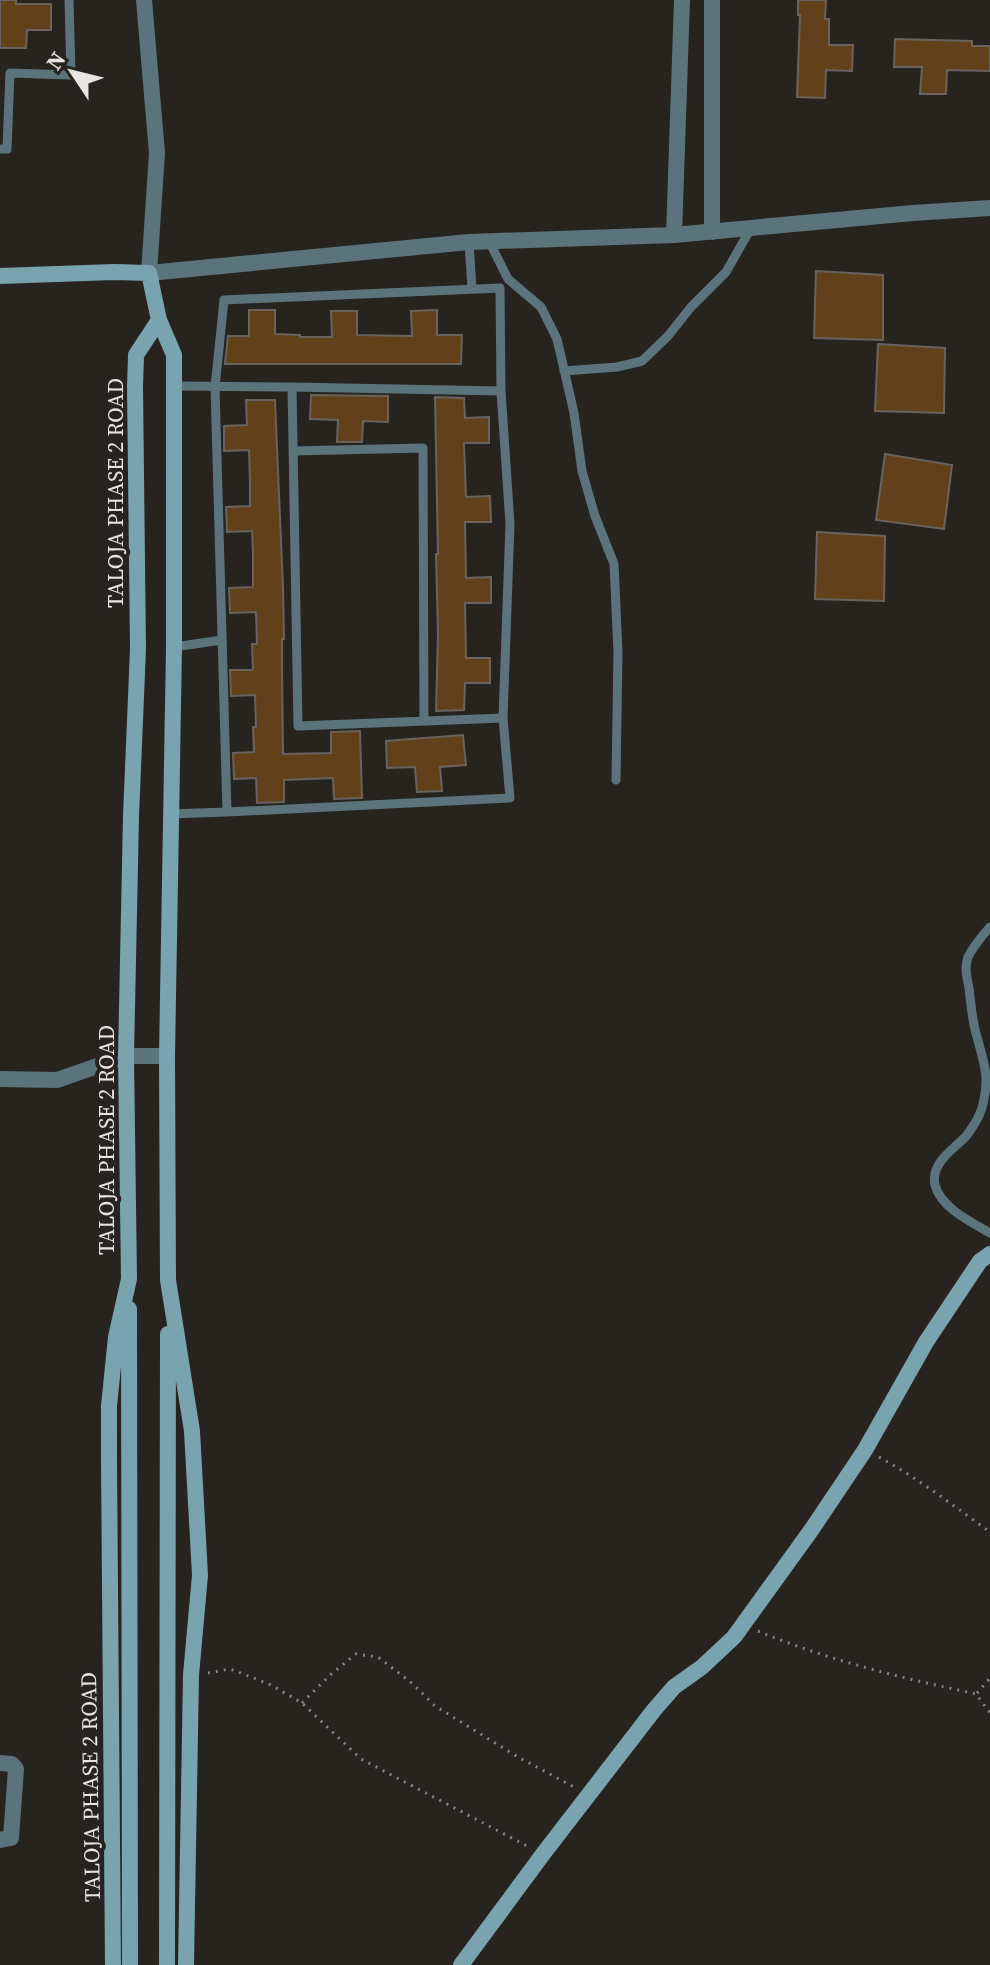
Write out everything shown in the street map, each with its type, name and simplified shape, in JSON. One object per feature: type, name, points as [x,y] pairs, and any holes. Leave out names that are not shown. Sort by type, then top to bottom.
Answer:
[{"type":"street","points":[[144,0],[157,153],[149,273],[159,320],[174,355],[174,647],[167,1056],[167,1965]]},
{"type":"street","points":[[674,235],[682,0]]},
{"type":"street","points":[[712,0],[712,232]]},
{"type":"street","points":[[0,276],[149,273],[469,242],[674,235],[990,208]]},
{"type":"street","name":"TALOJA PHASE 2 ROAD","points":[[113,1965],[109,1406],[116,1337],[129,1279],[126,1056],[138,649],[135,386],[136,355],[159,320]]},
{"type":"street","points":[[0,1079],[57,1080],[126,1056],[167,1056]]},
{"type":"street","points":[[461,1965],[588,1795],[674,1687],[702,1667],[743,1625],[865,1450],[926,1342],[980,1261],[990,1254]]},
{"type":"street","points":[[129,1279],[130,1965]]},
{"type":"street","points":[[168,1280],[192,1431],[200,1575],[191,1675],[186,1965]]},
{"type":"street","points":[[0,1763],[12,1764],[16,1769],[11,1838],[0,1840]]},
{"type":"lane","points":[[0,149],[7,149],[10,73],[71,75],[69,0]]},
{"type":"lane","points":[[564,371],[617,367],[642,361],[726,272],[751,228]]},
{"type":"lane","points":[[489,241],[508,279],[541,307],[557,339],[574,413],[582,471],[614,564],[618,652],[616,780]]},
{"type":"lane","points":[[469,242],[472,289]]},
{"type":"lane","points":[[170,814],[227,812],[510,798],[503,718],[510,524],[501,391],[500,288],[224,300],[215,387],[227,812]]},
{"type":"lane","points":[[174,386],[501,391]]},
{"type":"lane","points":[[292,387],[298,726],[503,718]]},
{"type":"lane","points":[[293,451],[423,448],[424,721]]},
{"type":"lane","points":[[174,647],[222,640]]},
{"type":"lane","points":[[990,927],[969,957],[966,969],[976,1035],[989,1070],[989,1088],[981,1111],[967,1135],[940,1163],[935,1174],[935,1186],[944,1201],[990,1233]]},
{"type":"path","points":[[865,1450],[903,1470],[990,1532]]},
{"type":"path","points":[[743,1625],[800,1648],[976,1694],[990,1713]]},
{"type":"path","points":[[302,1703],[356,1654],[378,1657],[435,1706],[588,1795]]},
{"type":"path","points":[[191,1675],[230,1669],[269,1684],[302,1703],[361,1759],[543,1854]]},
{"type":"path","points":[[976,1694],[990,1678]]},
{"type":"building","points":[[0,0],[16,0],[16,4],[51,4],[51,30],[27,30],[26,48],[0,48]]},
{"type":"building","points":[[798,0],[826,0],[829,45],[853,45],[852,71],[826,70],[825,98],[797,97]]},
{"type":"building","points":[[895,39],[972,41],[972,46],[990,46],[990,71],[947,70],[946,94],[920,94],[922,67],[894,67]]},
{"type":"building","points":[[816,271],[883,275],[883,340],[814,338]]},
{"type":"building","points":[[249,310],[275,310],[275,334],[332,337],[331,311],[357,311],[357,335],[412,336],[411,311],[437,310],[437,335],[462,335],[461,364],[225,364],[228,336],[249,336]]},
{"type":"building","points":[[878,344],[945,348],[944,413],[875,411]]},
{"type":"building","points":[[311,395],[388,396],[388,422],[363,421],[362,442],[337,442],[338,420],[310,419]]},
{"type":"building","points":[[435,397],[464,398],[465,418],[489,417],[489,443],[464,443],[466,497],[490,496],[491,522],[465,522],[466,578],[491,577],[491,603],[465,603],[466,658],[490,658],[490,683],[465,683],[464,710],[436,711],[438,554]]},
{"type":"building","points":[[246,400],[275,400],[283,588],[283,754],[331,753],[331,732],[360,731],[362,798],[334,799],[333,778],[284,780],[284,802],[257,803],[256,778],[234,779],[233,753],[254,752],[255,695],[231,696],[230,670],[253,670],[252,644],[257,644],[256,612],[230,613],[229,588],[253,587],[253,554],[252,531],[227,532],[226,507],[250,506],[250,481],[249,450],[224,451],[224,426],[247,425]]},
{"type":"building","points":[[885,454],[952,465],[944,529],[876,520]]},
{"type":"building","points":[[817,532],[885,536],[884,601],[815,599]]},
{"type":"building","points":[[463,735],[466,765],[440,767],[442,791],[417,792],[415,767],[387,768],[386,741]]}]
